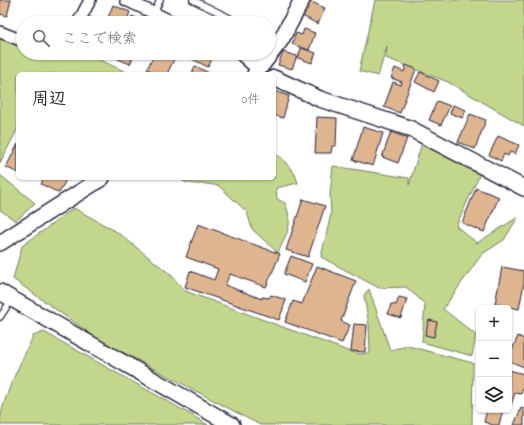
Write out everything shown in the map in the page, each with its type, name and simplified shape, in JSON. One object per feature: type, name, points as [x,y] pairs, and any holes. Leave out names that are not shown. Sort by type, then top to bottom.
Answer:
[{"type":"street","points":[[82,16],[90,0]]},
{"type":"street","points":[[126,0],[160,16]]},
{"type":"street","points":[[276,47],[302,0]]},
{"type":"street","points":[[0,32],[16,38]]},
{"type":"street","points":[[246,60],[259,72]]},
{"type":"street","points":[[261,72],[268,60]]},
{"type":"street","points":[[276,79],[320,99],[409,128],[524,188]]},
{"type":"street","points":[[0,243],[99,180]]},
{"type":"street","points":[[6,295],[232,425]]},
{"type":"lane","points":[[154,13],[160,0]]},
{"type":"lane","points":[[194,0],[226,16]]},
{"type":"lane","points":[[0,317],[6,295]]},
{"type":"green space","points":[[375,0],[524,0],[524,126],[448,82],[386,58],[387,46],[378,76],[359,71]]},
{"type":"green space","points":[[0,34],[16,40],[16,60],[99,60],[126,72],[16,72],[16,132],[0,163]]},
{"type":"green space","points":[[422,143],[480,174],[456,226],[477,243],[518,217],[504,240],[482,254],[443,309],[476,335],[472,356],[422,342],[425,304],[406,287],[379,288],[321,257],[331,214],[330,194],[333,166],[409,178],[409,185]]},
{"type":"green space","points":[[276,155],[281,157],[295,174],[298,183],[276,188],[277,199],[285,203],[289,217],[287,234],[278,253],[252,229],[247,212],[219,186],[185,182],[182,180],[276,180]]},
{"type":"green space","points":[[0,175],[35,203],[16,221],[0,210]]},
{"type":"green space","points":[[74,208],[117,232],[170,274],[185,291],[348,351],[360,354],[370,353],[369,325],[364,295],[369,289],[390,350],[408,346],[473,363],[472,425],[260,425],[96,338],[13,279],[22,246]]},
{"type":"green space","points":[[44,332],[208,425],[0,425],[1,415],[8,392],[33,336]]},
{"type":"building","points":[[0,0],[11,0],[7,16],[0,14]]},
{"type":"building","points":[[309,1],[325,8],[318,24],[302,16]]},
{"type":"building","points":[[113,5],[130,12],[129,16],[109,16]]},
{"type":"building","points":[[304,29],[315,33],[309,50],[292,44],[296,33],[302,35]]},
{"type":"building","points":[[301,48],[316,53],[312,63],[298,58]]},
{"type":"building","points":[[283,52],[297,56],[292,69],[278,65]]},
{"type":"building","points":[[120,60],[132,60],[130,64]]},
{"type":"building","points":[[152,60],[174,60],[168,72],[153,72],[147,69]]},
{"type":"building","points":[[194,60],[212,60],[208,67]]},
{"type":"building","points":[[406,65],[416,69],[400,113],[384,107],[393,82],[401,85],[402,82],[391,78],[395,68],[404,72]]},
{"type":"building","points":[[195,66],[207,72],[193,72]]},
{"type":"building","points":[[420,72],[439,81],[434,92],[415,82]]},
{"type":"building","points":[[276,92],[289,96],[283,118],[276,116]]},
{"type":"building","points":[[437,101],[450,106],[441,125],[429,120]]},
{"type":"building","points":[[453,105],[466,110],[462,118],[450,113]]},
{"type":"building","points":[[470,114],[486,120],[475,149],[458,142]]},
{"type":"building","points":[[317,117],[337,118],[336,146],[332,146],[331,153],[315,153]]},
{"type":"building","points":[[363,127],[383,133],[373,166],[353,160]]},
{"type":"building","points":[[391,132],[407,138],[398,163],[382,157]]},
{"type":"building","points":[[498,136],[519,145],[515,154],[510,152],[508,156],[504,154],[501,161],[489,155]]},
{"type":"building","points":[[16,148],[16,172],[6,167]]},
{"type":"building","points":[[43,180],[66,180],[59,193],[41,184]]},
{"type":"building","points":[[476,188],[499,197],[484,232],[462,223]]},
{"type":"building","points":[[303,199],[325,206],[308,257],[286,250]]},
{"type":"building","points":[[198,224],[280,254],[266,287],[230,274],[225,285],[262,299],[262,297],[269,298],[271,295],[286,300],[279,320],[185,287],[190,271],[214,280],[218,269],[186,257]]},
{"type":"building","points":[[291,256],[312,264],[305,282],[284,274]]},
{"type":"building","points":[[317,266],[356,281],[341,321],[350,325],[342,343],[285,322],[293,301],[302,304]]},
{"type":"building","points":[[502,267],[524,271],[524,283],[519,309],[512,308],[512,305],[495,304]]},
{"type":"building","points":[[399,297],[407,299],[401,318],[388,314],[391,304],[396,305]]},
{"type":"building","points":[[429,320],[437,322],[434,337],[425,335]]},
{"type":"building","points":[[354,324],[367,325],[365,352],[351,351]]},
{"type":"building","points":[[518,336],[524,339],[524,367],[512,362],[512,350]]},
{"type":"building","points":[[512,371],[524,374],[524,383],[521,394],[515,393],[512,402]]},
{"type":"building","points":[[521,408],[524,409],[524,425],[514,425]]},
{"type":"building","points":[[486,413],[502,413],[499,425],[484,422]]}]
